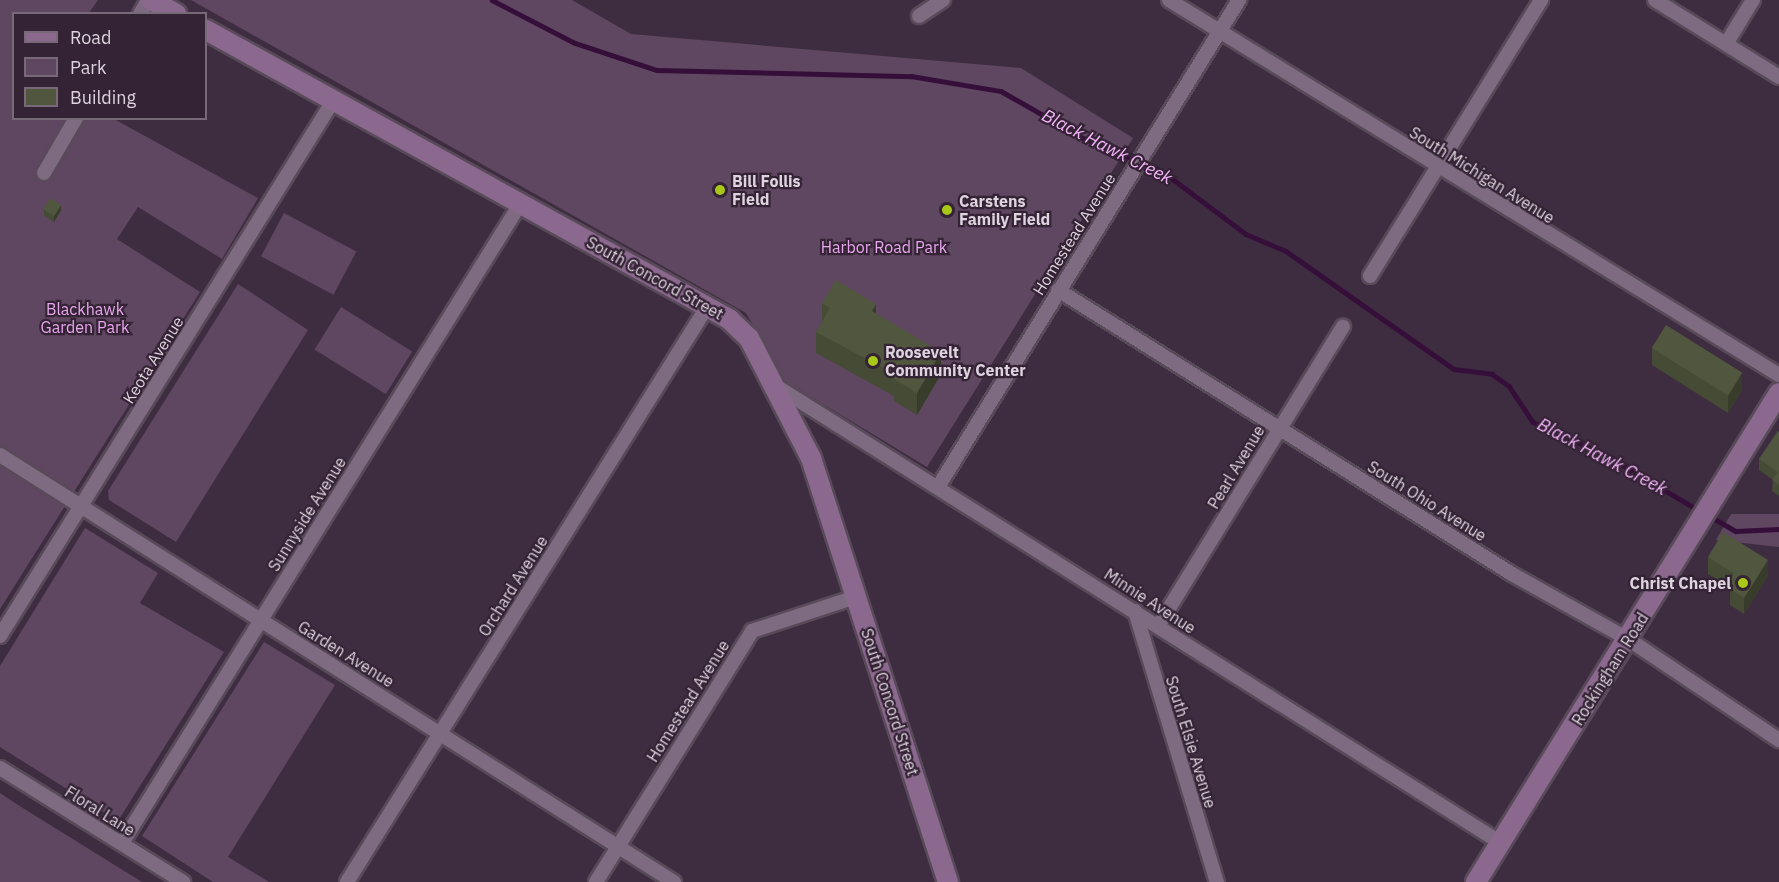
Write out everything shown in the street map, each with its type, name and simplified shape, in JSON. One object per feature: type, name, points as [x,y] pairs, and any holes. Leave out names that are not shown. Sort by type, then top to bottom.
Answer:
[{"type":"street","points":[[150,0],[172,12]]},
{"type":"street","points":[[919,16],[943,0]]},
{"type":"street","name":"South Michigan Avenue","points":[[1169,0],[1779,375]]},
{"type":"street","name":"Homestead Avenue","points":[[938,487],[1239,0]]},
{"type":"street","points":[[1370,276],[1541,0]]},
{"type":"street","points":[[1656,0],[1779,77]]},
{"type":"street","points":[[1726,44],[1753,0]]},
{"type":"street","name":"South Concord Street","points":[[207,31],[707,307],[749,338],[779,388],[803,435],[948,882]]},
{"type":"street","name":"Keota Avenue","points":[[0,636],[333,101]]},
{"type":"street","points":[[44,172],[75,120]]},
{"type":"street","name":"Sunnyside Avenue","points":[[122,843],[520,204]]},
{"type":"street","name":"South Ohio Avenue","points":[[1058,290],[1512,574],[1628,639],[1779,740]]},
{"type":"street","name":"Orchard Avenue","points":[[347,882],[707,307]]},
{"type":"street","name":"Pearl Avenue","points":[[1158,626],[1344,327]]},
{"type":"street","name":"Minnie Avenue","points":[[779,388],[1501,843]]},
{"type":"street","name":"Rockingham Road","points":[[1476,882],[1718,499],[1779,393]]},
{"type":"street","name":"Garden Avenue","points":[[0,454],[80,507],[674,882]]},
{"type":"street","name":"Homestead Avenue","points":[[597,882],[753,631],[856,597]]},
{"type":"street","name":"South Elsie Avenue","points":[[1135,611],[1217,882]]},
{"type":"street","name":"Floral Lane","points":[[0,768],[183,882]]},
{"type":"green space","name":"Blackhawk Garden Park","points":[[0,0],[98,0],[90,12],[12,12],[12,120],[116,120],[258,198],[222,259],[138,207],[117,239],[200,292],[0,609]]},
{"type":"green space","name":"Harbor Road Park","points":[[191,0],[572,0],[631,34],[1021,68],[1133,138],[927,467],[785,381],[746,313]]},
{"type":"green space","points":[[284,213],[356,251],[333,295],[261,256]]},
{"type":"green space","points":[[238,284],[308,330],[176,542],[109,500],[108,491]]},
{"type":"green space","points":[[341,307],[412,352],[386,394],[315,349]]},
{"type":"green space","points":[[1731,514],[1779,514],[1779,547],[1716,540]]},
{"type":"green space","points":[[85,528],[158,573],[140,603],[224,652],[118,821],[0,747],[0,666]]},
{"type":"green space","points":[[264,642],[335,685],[228,857],[269,882],[213,882],[142,836]]},
{"type":"green space","points":[[0,793],[18,805],[142,882],[0,882]]},
{"type":"building","points":[[50,198],[61,205],[54,216],[43,209]]},
{"type":"building","points":[[836,280],[876,304],[872,311],[941,352],[917,393],[894,379],[896,375],[816,332],[830,308],[822,303]]},
{"type":"building","points":[[1666,325],[1742,373],[1728,396],[1652,348]]},
{"type":"building","points":[[1778,431],[1779,485],[1772,480],[1778,472],[1759,459]]},
{"type":"building","points":[[1723,532],[1768,560],[1744,598],[1730,589],[1733,573],[1708,557]]},
{"type":"waterway","name":"Black Hawk Creek","points":[[492,0],[575,43],[657,70],[911,76],[1001,91],[1083,138],[1162,171],[1246,234],[1286,251],[1454,369],[1492,374],[1509,386],[1533,422],[1605,455],[1700,511]]},
{"type":"waterway","name":"Black Hawk Creek","points":[[1708,515],[1736,531],[1779,529]]},
{"type":"place","name":"Bill Follis Field","points":[[720,190]]},
{"type":"place","name":"Carstens Family Field","points":[[947,210]]},
{"type":"place","name":"Roosevelt Community Center","points":[[873,361]]},
{"type":"place","name":"Christ Chapel","points":[[1743,583]]}]
